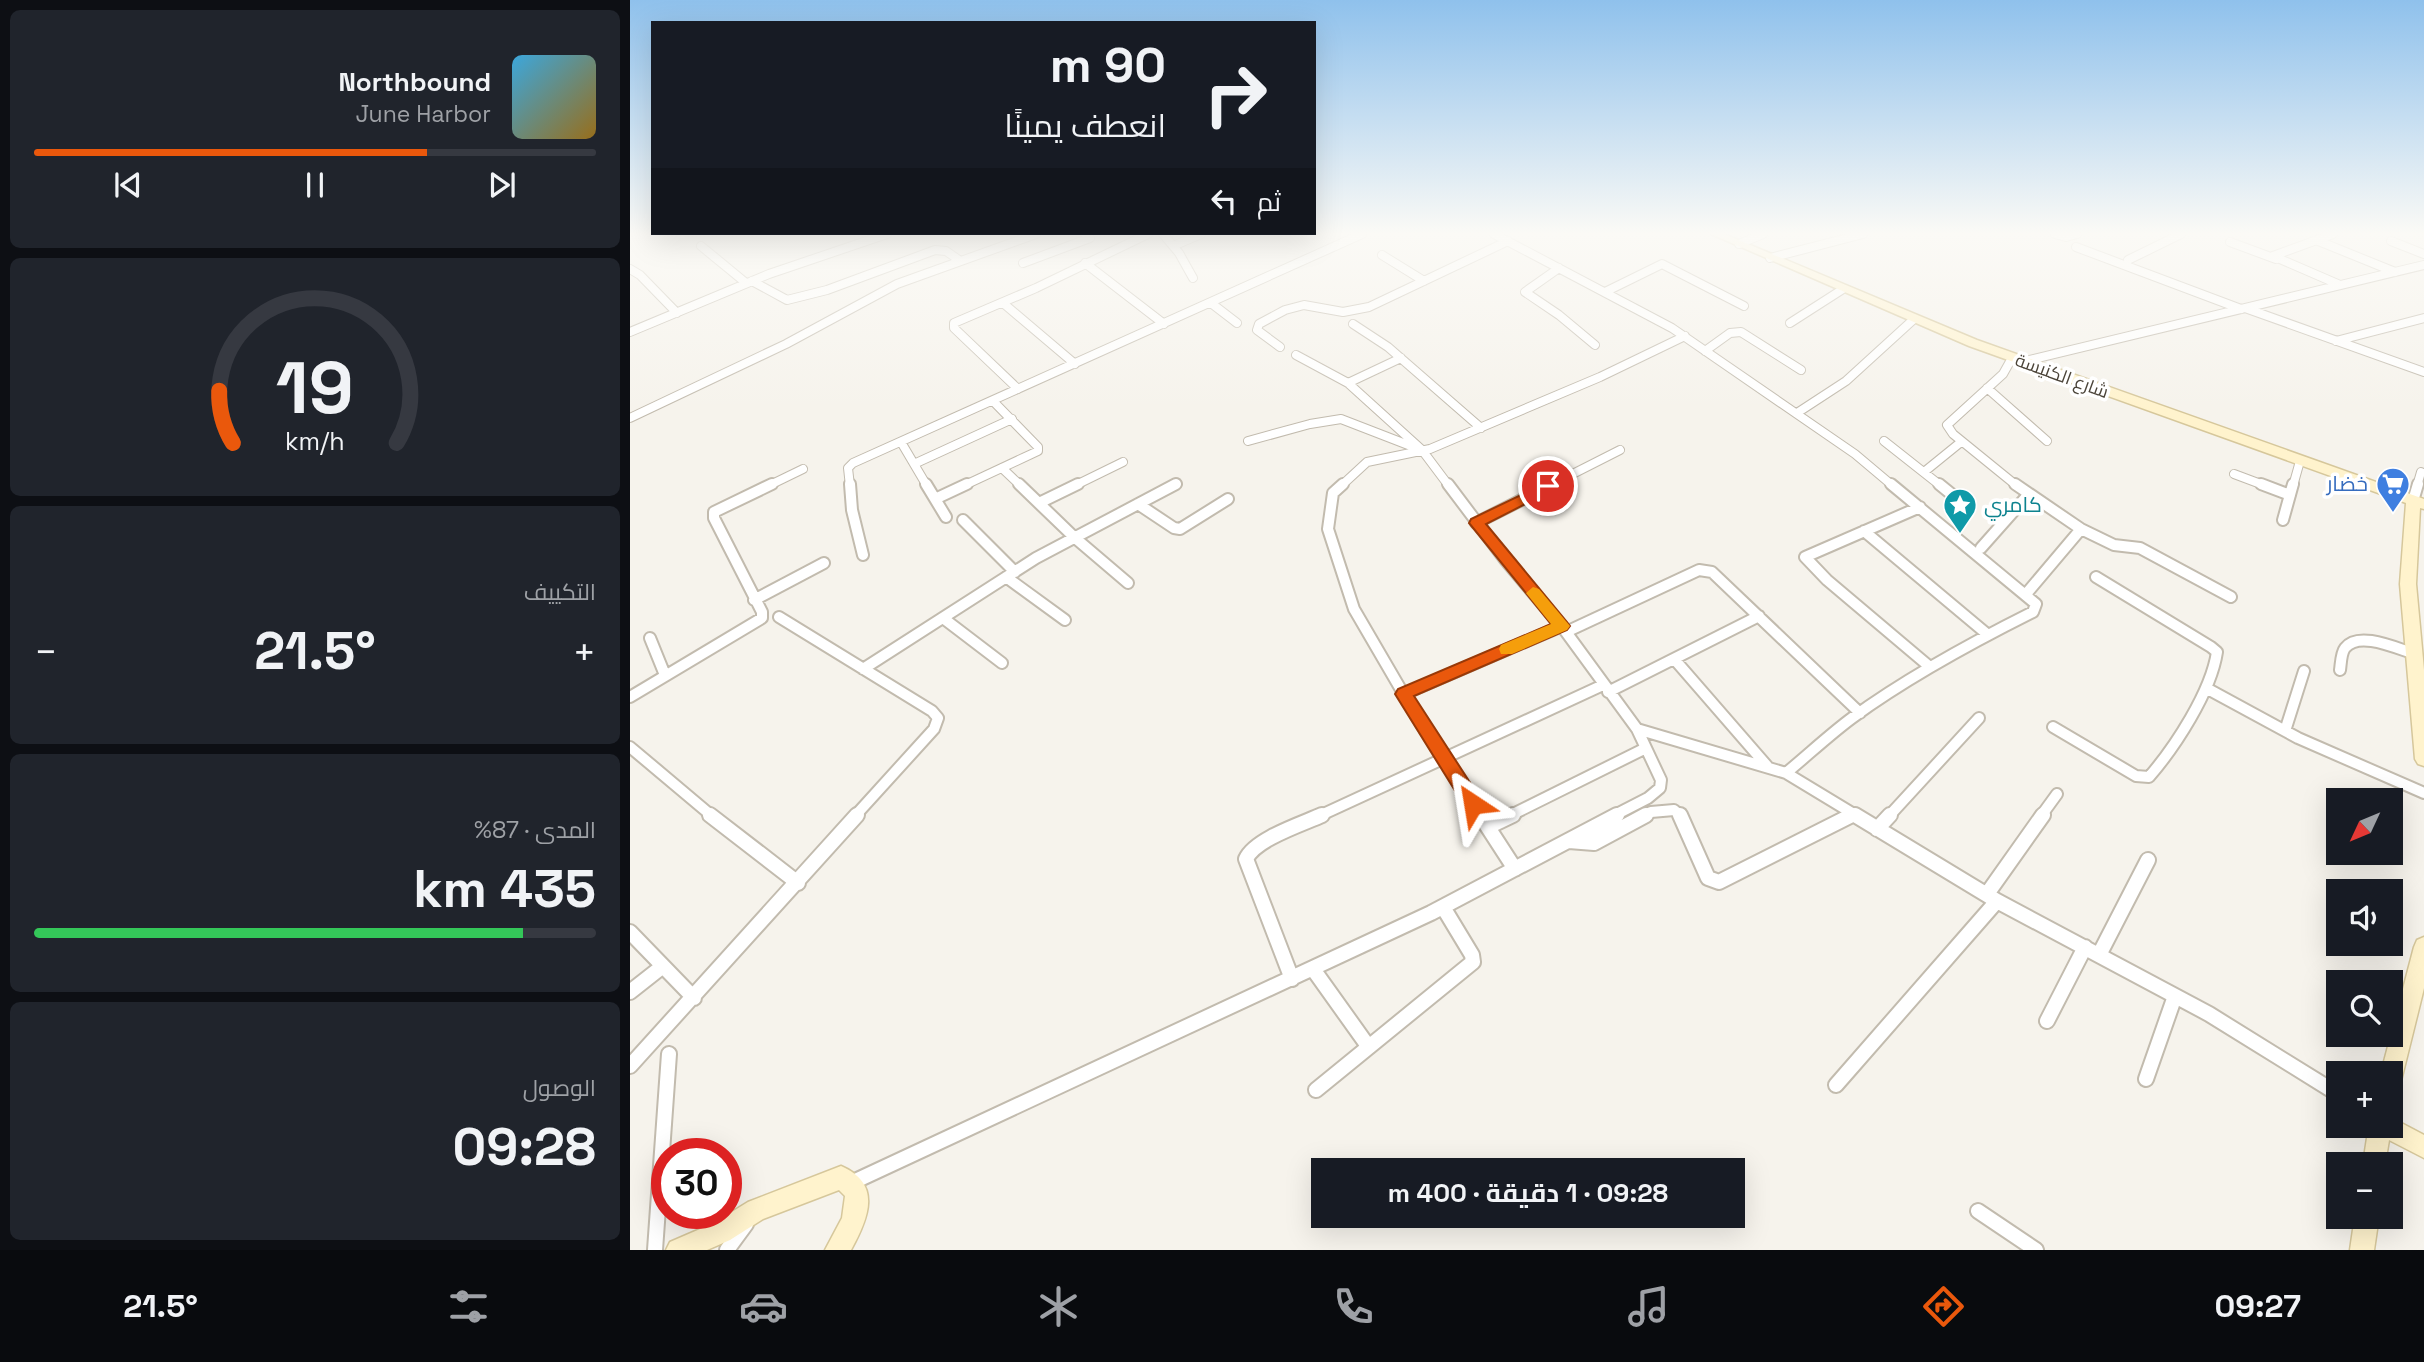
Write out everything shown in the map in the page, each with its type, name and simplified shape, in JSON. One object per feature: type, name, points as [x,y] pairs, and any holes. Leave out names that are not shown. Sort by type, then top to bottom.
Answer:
[{"type":"main road","name":"شارع الكنيسة","points":[[1851,292],[2017,360],[2419,502]]},
{"type":"main road","points":[[2419,502],[2408,574],[2418,661],[2424,759]]},
{"type":"main road","points":[[2395,1061],[2424,947]]},
{"type":"main road","points":[[2403,1136],[2424,1147]]},
{"type":"main road","points":[[678,1250],[722,1232],[756,1210],[841,1178],[851,1182],[858,1195],[856,1213],[837,1250]]},
{"type":"main road","points":[[2362,1250],[2365,1229]]},
{"type":"street","points":[[657,292],[677,313]]},
{"type":"street","points":[[630,332],[725,292]]},
{"type":"street","points":[[771,292],[787,300],[818,292]]},
{"type":"street","points":[[630,418],[786,344],[880,292]]},
{"type":"street","points":[[1018,390],[952,326],[1025,292]]},
{"type":"street","points":[[1123,292],[1164,324]]},
{"type":"street","points":[[863,555],[852,510],[848,468],[865,457],[1234,292]]},
{"type":"street","points":[[1280,347],[1256,327],[1285,310],[1314,305],[1334,311],[1354,310],[1369,307],[1400,292]]},
{"type":"street","points":[[1525,292],[1595,345]]},
{"type":"street","points":[[1606,292],[1685,336],[1855,454],[2036,604],[2036,610],[1930,667],[1860,713],[1786,773]]},
{"type":"street","points":[[1717,292],[1744,306]]},
{"type":"street","points":[[1790,323],[1838,292]]},
{"type":"street","points":[[2200,292],[2424,372]]},
{"type":"street","points":[[2231,597],[2140,548],[2114,545],[2081,529],[2028,495],[1961,442],[1948,423],[2017,360],[2309,292]]},
{"type":"street","points":[[1003,303],[1075,364]]},
{"type":"street","points":[[1211,303],[1237,323]]},
{"type":"street","points":[[2336,341],[2424,318]]},
{"type":"street","points":[[1797,413],[1846,382],[1914,319]]},
{"type":"street","points":[[1353,324],[1401,358],[1481,428]]},
{"type":"street","points":[[1705,351],[1736,331],[1801,370]]},
{"type":"street","points":[[1515,869],[1443,758],[1354,610],[1328,529],[1335,489],[1358,468],[1381,458],[1423,451],[1481,428],[1685,336]]},
{"type":"street","points":[[851,1182],[1443,907],[1648,799],[1660,788],[1661,780],[1637,729],[1564,629],[1476,523],[1423,451],[1348,383],[1296,355]]},
{"type":"street","points":[[1348,383],[1401,358]]},
{"type":"street","points":[[1987,388],[2047,441]]},
{"type":"street","points":[[935,499],[1038,451],[1038,447],[993,401]]},
{"type":"street","points":[[914,464],[1012,419]]},
{"type":"street","points":[[1248,442],[1310,424],[1341,419],[1423,451]]},
{"type":"street","points":[[1884,441],[1955,498]]},
{"type":"street","points":[[901,442],[946,517]]},
{"type":"street","points":[[1924,472],[1961,442]]},
{"type":"street","points":[[1476,523],[1620,450]]},
{"type":"street","points":[[2283,520],[2300,461]]},
{"type":"street","points":[[1039,503],[1123,462]]},
{"type":"street","points":[[1002,468],[1074,537],[1128,583]]},
{"type":"street","points":[[630,697],[762,618],[762,612],[714,512],[803,469]]},
{"type":"street","points":[[2419,502],[2421,472]]},
{"type":"street","points":[[2234,474],[2290,495]]},
{"type":"street","points":[[863,669],[1011,574],[1074,537],[1176,484]]},
{"type":"street","points":[[1981,548],[2028,495]]},
{"type":"street","points":[[1138,503],[1166,523],[1180,529],[1228,499]]},
{"type":"street","points":[[1920,507],[1805,557],[1827,580],[1930,667]]},
{"type":"street","points":[[964,520],[1011,574],[1065,620]]},
{"type":"street","points":[[2026,594],[2081,529]]},
{"type":"street","points":[[1864,531],[1987,634]]},
{"type":"street","points":[[754,600],[824,563]]},
{"type":"street","points":[[1404,694],[1699,570],[1712,572],[1860,713]]},
{"type":"street","points":[[2053,727],[2136,776],[2148,776],[2206,688],[2217,660],[2217,652],[2096,577]]},
{"type":"street","points":[[1292,979],[1246,859],[1250,850],[1443,758],[1675,660],[1759,616]]},
{"type":"street","points":[[630,1066],[798,883],[934,729],[938,718],[932,711],[779,617]]},
{"type":"street","points":[[943,618],[1002,663]]},
{"type":"street","points":[[650,638],[665,675]]},
{"type":"street","points":[[2340,670],[2343,650],[2352,642],[2369,641],[2418,661]]},
{"type":"street","points":[[1675,660],[1768,767]]},
{"type":"street","points":[[2285,731],[2304,670]]},
{"type":"street","points":[[2206,688],[2285,731],[2424,793]]},
{"type":"street","points":[[1877,829],[1979,718]]},
{"type":"street","points":[[1637,729],[1786,773],[1992,898],[2175,996],[2269,1049],[2326,1086]]},
{"type":"street","points":[[630,747],[699,806],[798,883]]},
{"type":"street","points":[[1488,827],[1646,748]]},
{"type":"street","points":[[1836,1086],[1992,898],[2056,794]]},
{"type":"street","points":[[1569,841],[1594,843],[1651,812],[1674,810],[1680,814],[1708,878],[1719,883],[1853,814]]},
{"type":"street","points":[[2099,955],[2148,860]]},
{"type":"street","points":[[1316,1090],[1473,962],[1472,955],[1443,907]]},
{"type":"street","points":[[630,932],[694,998]]},
{"type":"street","points":[[2047,1021],[2085,947]]},
{"type":"street","points":[[630,992],[663,966]]},
{"type":"street","points":[[1313,969],[1368,1046]]},
{"type":"street","points":[[2146,1079],[2175,996]]},
{"type":"street","points":[[655,1250],[669,1054]]},
{"type":"street","points":[[727,1250],[756,1210]]},
{"type":"street","points":[[1978,1211],[2036,1250]]},
{"type":"slow traffic","points":[[1507,649],[1562,626],[1533,593]]},
{"type":"place","name":"خضار","points":[[2393,514]]},
{"type":"place","name":"كامري","points":[[1960,535]]},
{"type":"route","points":[[1473,804],[1404,694],[1562,626],[1476,523],[1548,486]]}]
